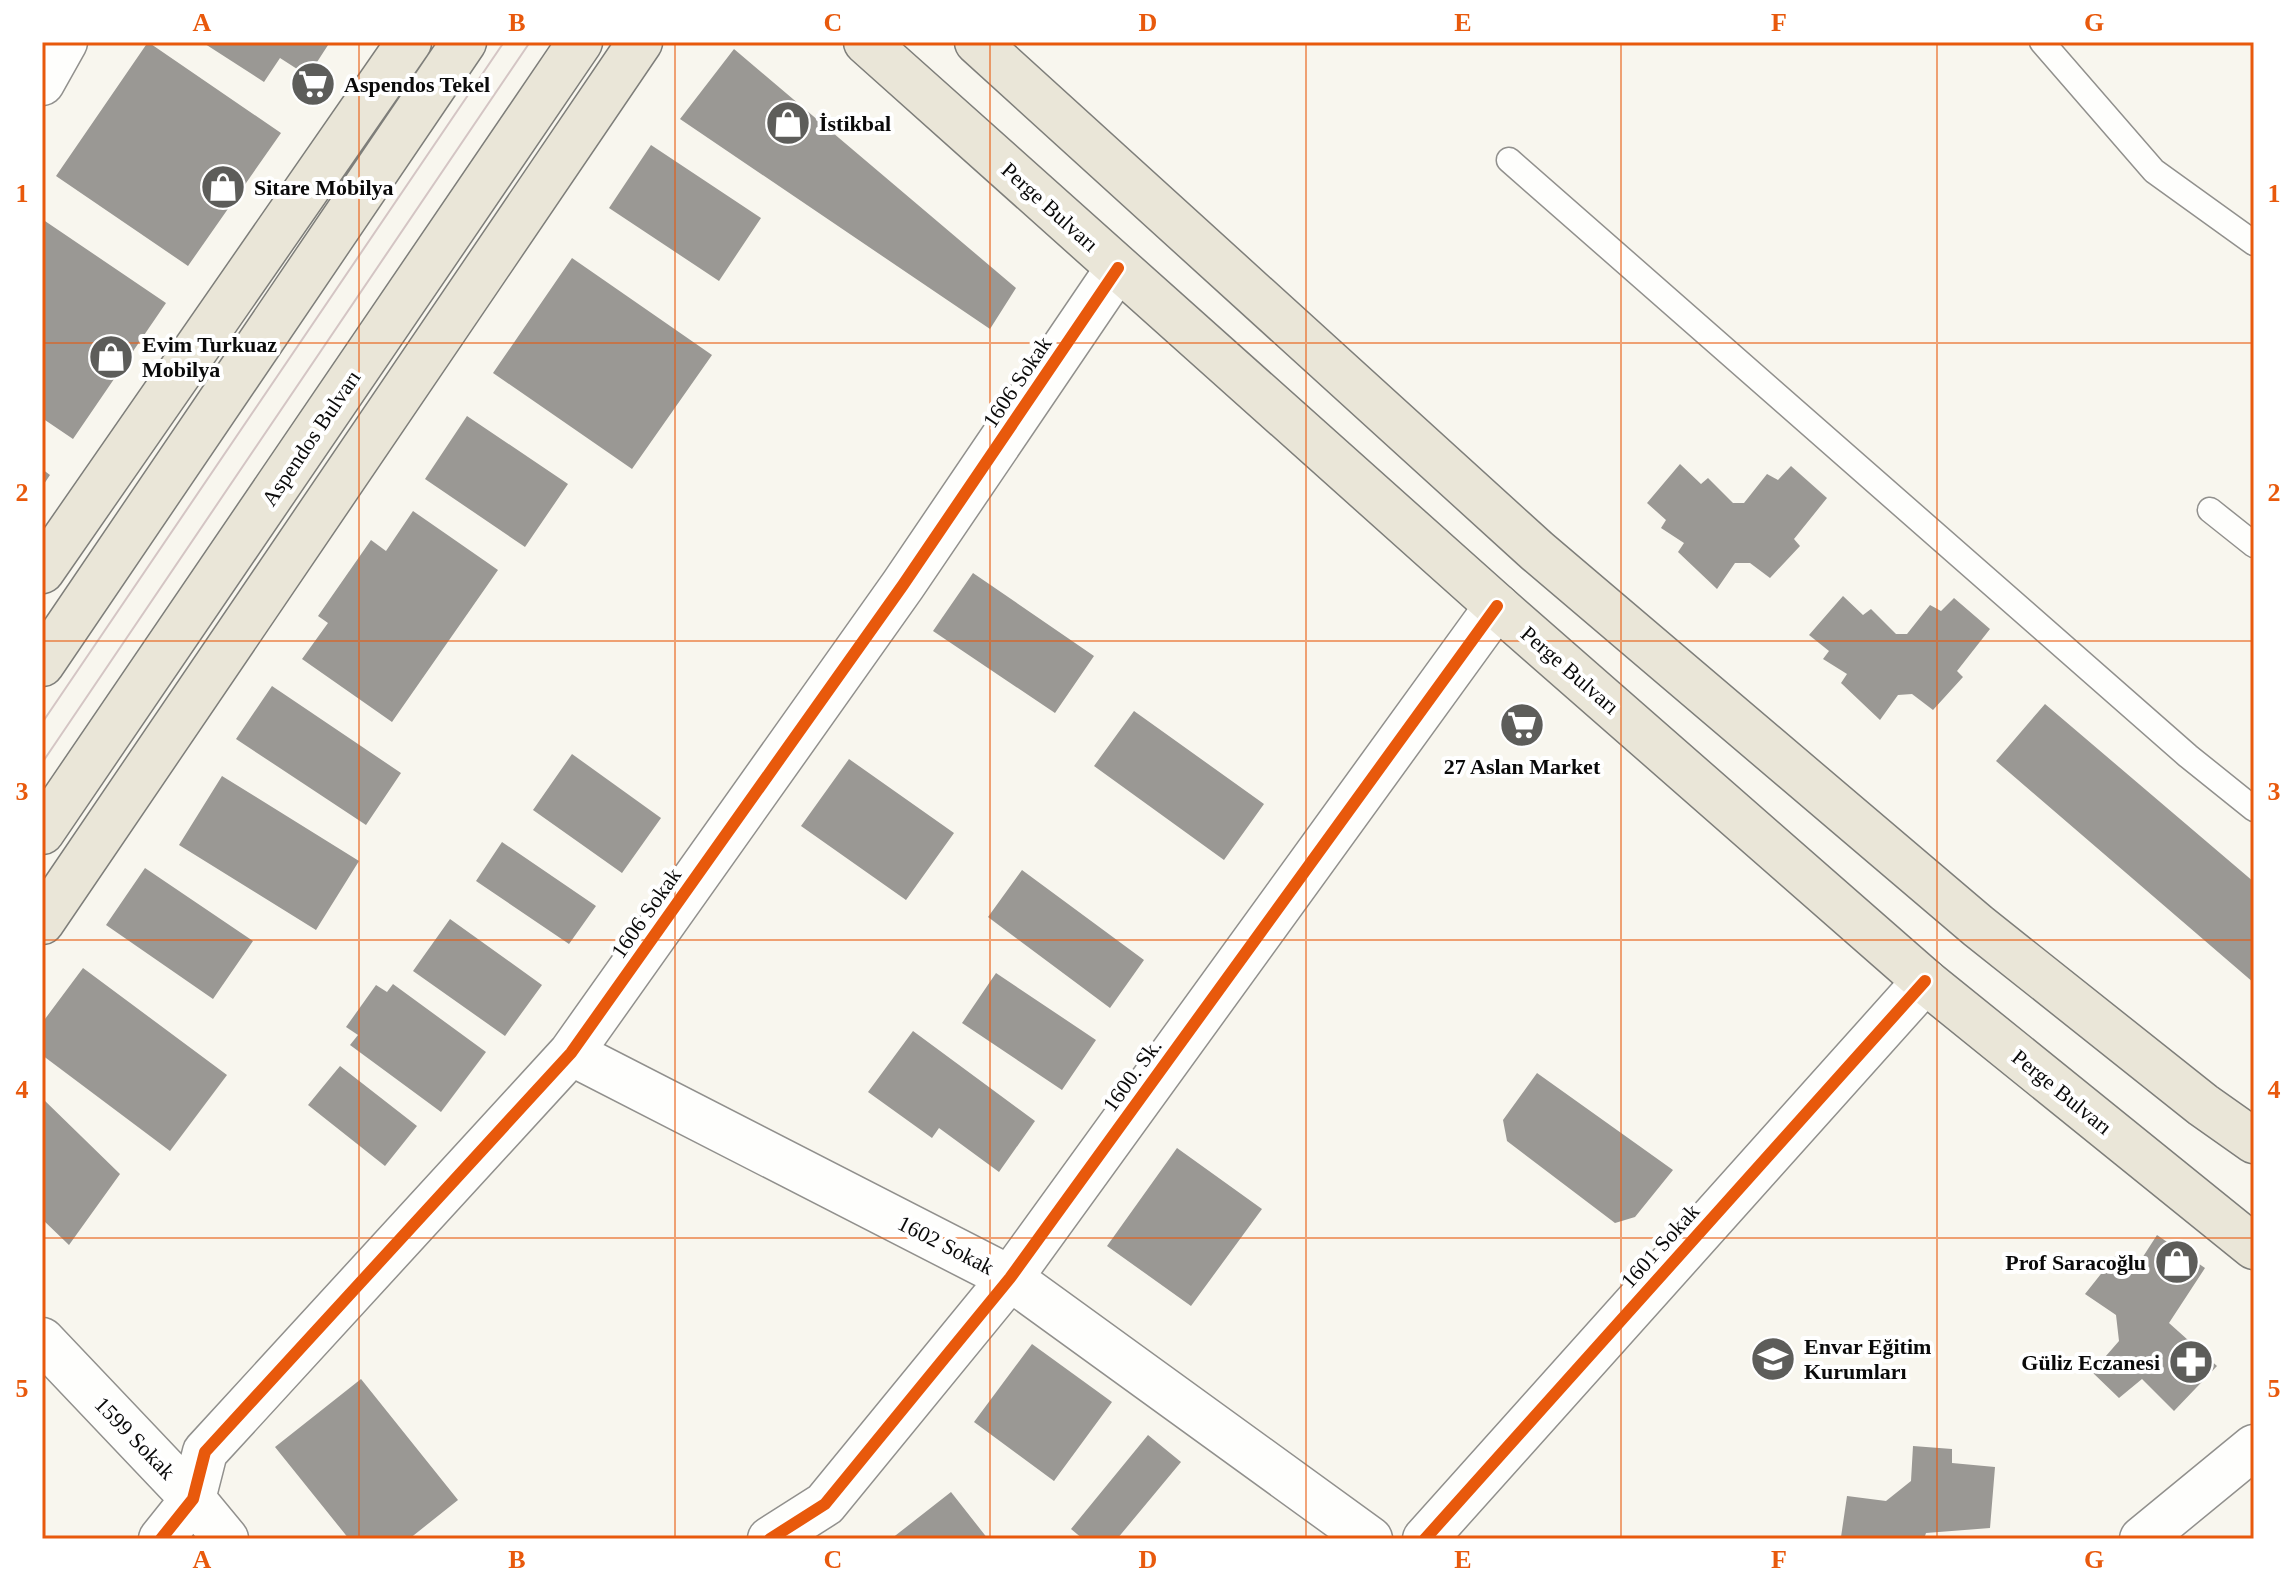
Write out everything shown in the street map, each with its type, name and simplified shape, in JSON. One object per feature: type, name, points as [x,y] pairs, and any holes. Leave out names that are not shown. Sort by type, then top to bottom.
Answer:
[{"type":"main road","points":[[42,571],[409,42]]},
{"type":"main road","points":[[42,664],[464,42]]},
{"type":"main road","name":"Aspendos Bulvarı","points":[[42,832],[580,42]]},
{"type":"main road","points":[[42,922],[640,42]]},
{"type":"main road","name":"Perge Bulvarı","points":[[866,42],[1497,606],[1925,981],[2254,1247]]},
{"type":"main road","points":[[977,42],[1549,562],[1978,926],[2203,1105],[2254,1141]]},
{"type":"street","points":[[42,83],[65,42]]},
{"type":"street","name":"1606 Sokak","points":[[161,1539],[193,1499],[205,1452],[571,1053],[903,585],[1118,268]]},
{"type":"street","name":"1600. Sk.","points":[[770,1539],[825,1504],[1010,1278],[1497,606]]},
{"type":"street","name":"1601 Sokak","points":[[1425,1539],[1925,981]]},
{"type":"street","name":"1602 Sokak","points":[[571,1053],[1010,1278],[1370,1539]]},
{"type":"street","name":"1599 Sokak","points":[[42,1340],[193,1499],[226,1539]]},
{"type":"street","points":[[2142,1539],[2254,1447]]},
{"type":"lane","points":[[2042,42],[2154,171],[2254,243]]},
{"type":"lane","points":[[1509,160],[2188,756],[2254,809]]},
{"type":"lane","points":[[2210,510],[2254,545]]},
{"type":"building","points":[[148,42],[281,133],[188,266],[56,176]]},
{"type":"building","points":[[202,42],[330,42],[308,76],[280,58],[264,82]]},
{"type":"building","points":[[734,49],[1016,288],[990,329],[680,119]]},
{"type":"building","points":[[651,145],[761,218],[719,281],[609,208]]},
{"type":"building","points":[[42,219],[166,303],[73,439],[42,418]]},
{"type":"building","points":[[572,258],[712,355],[632,469],[493,373]]},
{"type":"building","points":[[467,416],[568,484],[525,547],[425,479]]},
{"type":"building","points":[[1680,464],[1701,484],[1708,478],[1733,503],[1744,503],[1767,474],[1778,480],[1791,466],[1827,498],[1794,539],[1800,546],[1770,578],[1750,563],[1735,563],[1717,589],[1678,552],[1684,543],[1661,528],[1666,520],[1647,503]]},
{"type":"building","points":[[42,469],[50,475],[42,487]]},
{"type":"building","points":[[413,511],[498,570],[392,722],[302,659],[328,623],[318,616],[371,540],[386,551]]},
{"type":"building","points":[[973,573],[1094,656],[1055,713],[933,631]]},
{"type":"building","points":[[1843,596],[1863,615],[1871,609],[1896,634],[1907,634],[1930,605],[1941,611],[1954,598],[1990,629],[1957,671],[1963,677],[1933,710],[1912,694],[1898,695],[1880,720],[1841,683],[1847,674],[1823,659],[1829,651],[1809,635]]},
{"type":"building","points":[[272,686],[401,773],[366,825],[236,739]]},
{"type":"building","points":[[2045,704],[2254,882],[2254,983],[1996,761]]},
{"type":"building","points":[[1134,711],[1264,804],[1224,860],[1094,766]]},
{"type":"building","points":[[572,754],[661,818],[622,873],[533,810]]},
{"type":"building","points":[[849,759],[954,833],[906,900],[801,826]]},
{"type":"building","points":[[222,776],[359,861],[316,930],[179,845]]},
{"type":"building","points":[[502,842],[596,906],[569,944],[476,881]]},
{"type":"building","points":[[145,868],[253,941],[213,999],[106,925]]},
{"type":"building","points":[[1022,870],[1144,960],[1110,1008],[988,917]]},
{"type":"building","points":[[450,919],[542,985],[505,1036],[413,971]]},
{"type":"building","points":[[83,968],[227,1075],[170,1151],[42,1055],[42,1023]]},
{"type":"building","points":[[996,973],[1096,1040],[1062,1090],[962,1023]]},
{"type":"building","points":[[393,984],[486,1052],[441,1112],[350,1045],[358,1035],[346,1027],[376,985],[387,992]]},
{"type":"building","points":[[913,1031],[1035,1121],[999,1172],[939,1128],[932,1138],[868,1092]]},
{"type":"building","points":[[340,1066],[417,1126],[385,1166],[308,1105]]},
{"type":"building","points":[[1537,1073],[1673,1170],[1635,1217],[1615,1223],[1507,1141],[1503,1120]]},
{"type":"building","points":[[42,1098],[120,1174],[69,1245],[42,1219]]},
{"type":"building","points":[[1177,1148],[1262,1209],[1191,1306],[1107,1246]]},
{"type":"building","points":[[2157,1235],[2205,1268],[2169,1323],[2217,1366],[2174,1411],[2142,1379],[2119,1398],[2092,1372],[2119,1341],[2116,1315],[2085,1294],[2116,1255],[2137,1266]]},
{"type":"building","points":[[1032,1344],[1112,1402],[1054,1481],[974,1422]]},
{"type":"building","points":[[361,1379],[458,1500],[409,1539],[349,1539],[275,1447]]},
{"type":"building","points":[[1148,1435],[1181,1462],[1117,1539],[1083,1539],[1071,1529]]},
{"type":"building","points":[[1913,1446],[1952,1449],[1952,1463],[1995,1467],[1990,1528],[1926,1533],[1924,1539],[1841,1537],[1847,1496],[1886,1501],[1911,1481]]},
{"type":"building","points":[[951,1492],[988,1539],[891,1539]]},
{"type":"tram line","points":[[42,723],[504,42]]},
{"type":"tram line","points":[[42,763],[530,42]]},
{"type":"cycle path","points":[[161,1539],[193,1499],[205,1452],[571,1053],[903,585],[1118,268]]},
{"type":"cycle path","points":[[770,1539],[825,1504],[1010,1278],[1497,606]]},
{"type":"cycle path","points":[[1425,1539],[1925,981]]},
{"type":"place","name":"Aspendos Tekel","points":[[313,84]]},
{"type":"place","name":"İstikbal","points":[[788,123]]},
{"type":"place","name":"Sitare Mobilya","points":[[223,187]]},
{"type":"place","name":"Evim Turkuaz Mobilya","points":[[111,357]]},
{"type":"place","name":"27 Aslan Market","points":[[1522,725]]},
{"type":"place","name":"Prof Saracoğlu","points":[[2177,1262]]},
{"type":"place","name":"Envar Eğitim Kurumları","points":[[1773,1359]]},
{"type":"place","name":"Güliz Eczanesi","points":[[2191,1362]]}]
